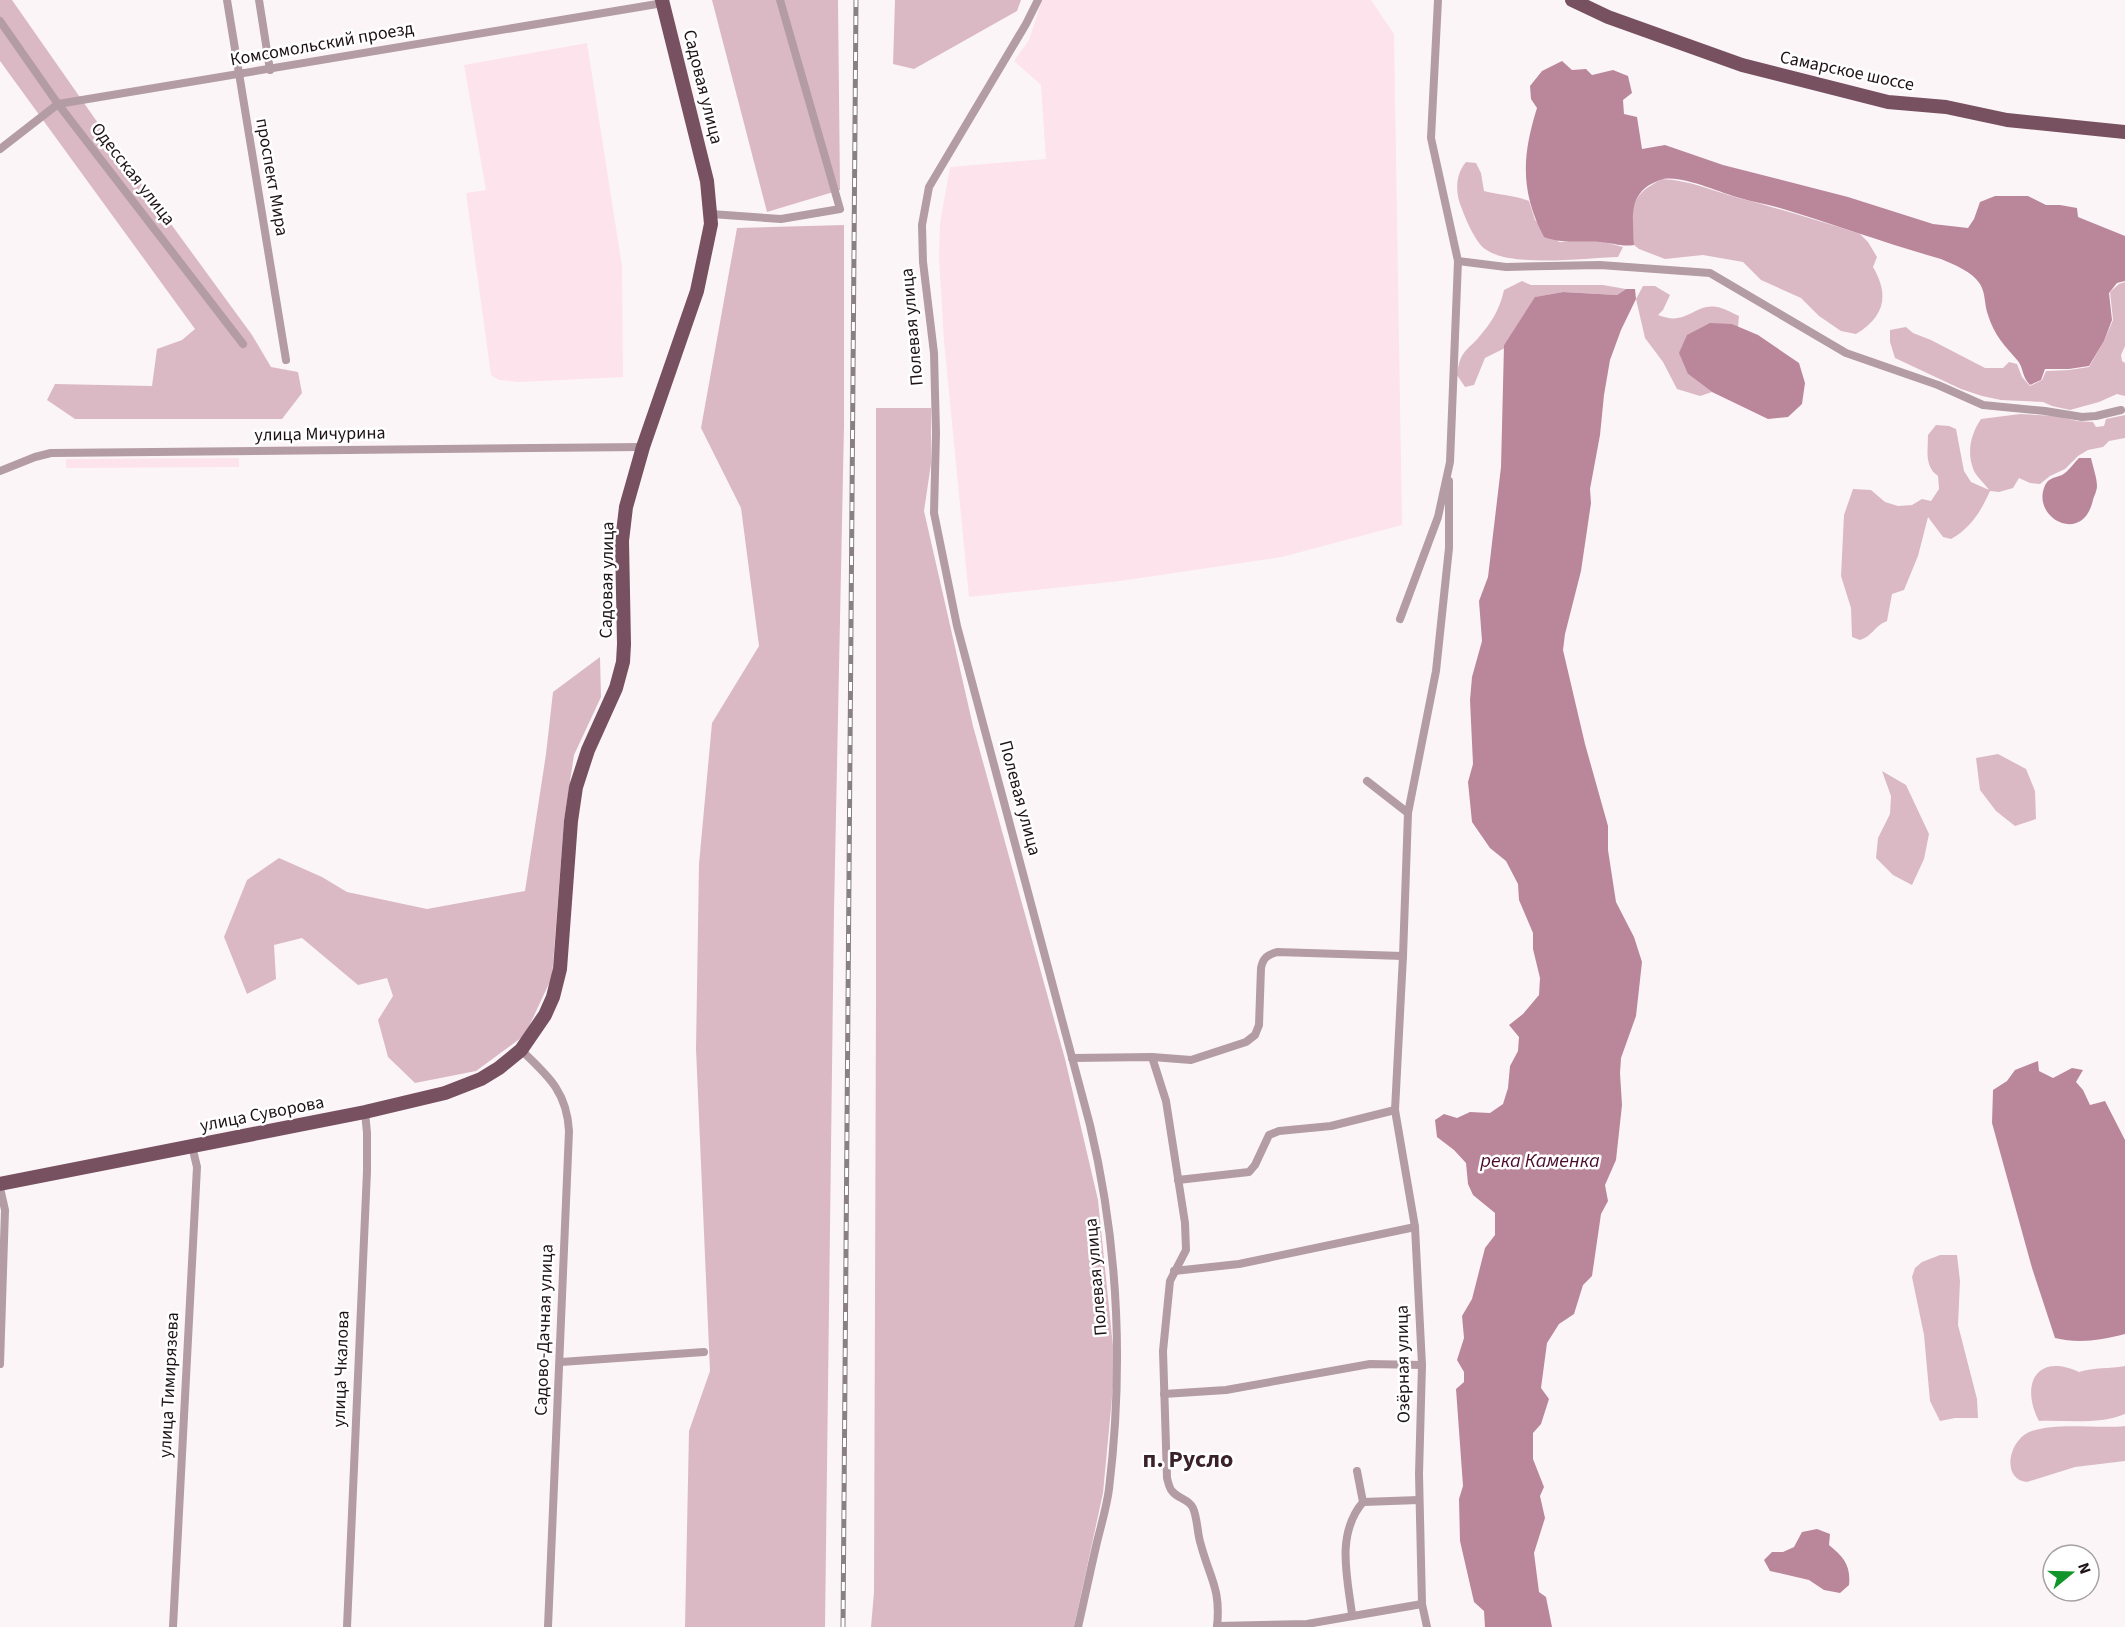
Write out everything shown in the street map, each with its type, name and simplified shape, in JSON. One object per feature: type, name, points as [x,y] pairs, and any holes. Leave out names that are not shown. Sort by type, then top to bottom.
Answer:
[{"type":"main road","name":"Самарское шоссе","points":[[1572,0],[1608,17],[1742,65],[1888,102],[1946,108],[2007,120],[2125,132]]},
{"type":"main road","name":"Садовая улица","points":[[520,1050],[533,1035],[553,997],[560,969],[571,821],[576,787],[588,750],[616,688],[623,662],[622,541],[626,507],[643,447],[698,291],[709,241],[711,214],[701,152],[663,2]]},
{"type":"main road","name":"улица Суворова","points":[[0,1186],[433,1096],[464,1087],[490,1073],[520,1050]]},
{"type":"street","name":"проспект Мира","points":[[227,0],[286,360]]},
{"type":"street","points":[[259,0],[270,70]]},
{"type":"street","points":[[711,214],[781,219],[840,208],[780,0]]},
{"type":"street","name":"Полевая улица","points":[[1038,0],[929,187],[922,225],[922,262],[934,353],[936,433],[934,513],[957,626],[1102,1177],[1113,1255],[1118,1344],[1116,1401],[1108,1491],[1078,1627]]},
{"type":"street","points":[[1400,619],[1438,517],[1450,462],[1458,261],[1431,138],[1438,0]]},
{"type":"street","name":"Комсомольский проезд","points":[[0,149],[58,104],[663,2]]},
{"type":"street","name":"Одесская улица","points":[[0,21],[58,104],[243,344]]},
{"type":"street","points":[[1458,261],[1506,267],[1600,264],[1710,273],[1846,353],[1938,385],[1983,405],[2082,417],[2121,410]]},
{"type":"street","name":"улица Мичурина","points":[[0,471],[51,453],[643,447]]},
{"type":"street","name":"Озёрная улица","points":[[1427,1627],[1422,1604],[1419,1500],[1422,1365],[1415,1227],[1395,1110],[1408,813],[1437,660],[1449,548],[1450,462]]},
{"type":"street","points":[[1367,781],[1408,813]]},
{"type":"street","points":[[1072,1058],[1152,1057],[1191,1060],[1246,1042],[1255,1035],[1259,1025],[1263,959],[1277,952],[1403,956]]},
{"type":"street","name":"Садово-Дачная улица","points":[[520,1050],[555,1084],[568,1119],[561,1362],[548,1627]]},
{"type":"street","points":[[1152,1057],[1166,1101],[1185,1223],[1186,1250],[1173,1271],[1170,1281],[1163,1351],[1167,1478],[1172,1491],[1187,1501],[1195,1512],[1201,1548],[1217,1593],[1219,1606],[1217,1627],[1307,1625],[1352,1614],[1422,1604]]},
{"type":"street","points":[[1178,1180],[1249,1172],[1255,1166],[1269,1136],[1279,1131],[1331,1126],[1395,1110]]},
{"type":"street","name":"улица Чкалова","points":[[347,1627],[367,1171],[367,1133],[364,1112]]},
{"type":"street","name":"улица Тимирязева","points":[[173,1627],[197,1167],[192,1146]]},
{"type":"street","points":[[0,1186],[5,1209],[0,1364]]},
{"type":"street","points":[[1173,1271],[1239,1264],[1415,1227]]},
{"type":"street","points":[[561,1362],[704,1352]]},
{"type":"street","points":[[1164,1394],[1226,1390],[1370,1364],[1422,1365]]},
{"type":"street","points":[[1357,1471],[1363,1502]]},
{"type":"street","points":[[1352,1614],[1344,1550],[1353,1514],[1363,1502],[1419,1500]]},
{"type":"shaded area","points":[[0,0],[12,0],[114,146],[252,335],[271,367],[298,372],[302,393],[282,419],[75,419],[47,400],[55,384],[152,386],[157,349],[182,340],[195,329],[0,61]]},
{"type":"shaded area","points":[[712,0],[838,0],[840,190],[767,212]]},
{"type":"shaded area","points":[[895,0],[1021,0],[1017,11],[914,69],[893,64]]},
{"type":"shaded area","points":[[1042,0],[1371,0],[1394,34],[1402,525],[1282,557],[1120,581],[969,597],[944,341],[939,258],[940,223],[950,167],[1046,159],[1041,85],[1014,61],[1029,40]]},
{"type":"shaded area","points":[[587,43],[622,266],[623,377],[519,382],[499,380],[491,375],[466,193],[486,190],[464,65]]},
{"type":"shaded area","points":[[1466,162],[1476,163],[1481,173],[1484,191],[1529,201],[1535,220],[1559,242],[1604,242],[1623,247],[1618,257],[1529,260],[1497,255],[1485,249],[1472,231],[1458,197],[1458,178]]},
{"type":"shaded area","points":[[1662,179],[1691,184],[1860,234],[1877,257],[1873,267],[1882,296],[1878,313],[1856,334],[1841,331],[1819,316],[1801,298],[1761,280],[1743,262],[1703,255],[1665,259],[1639,249],[1634,245],[1634,205],[1643,192]]},
{"type":"shaded area","points":[[844,225],[844,426],[834,912],[825,1627],[685,1627],[689,1431],[710,1371],[696,1049],[699,864],[712,723],[759,646],[741,508],[701,428],[737,228]]},
{"type":"shaded area","points":[[1522,281],[1531,285],[1603,285],[1626,289],[1617,295],[1563,292],[1536,297],[1504,345],[1505,348],[1485,358],[1474,385],[1465,387],[1457,375],[1460,360],[1490,322],[1504,290]]},
{"type":"shaded area","points":[[2125,282],[2125,346],[2121,355],[2125,363],[2125,396],[2117,394],[2070,410],[2043,402],[2001,400],[1982,396],[1961,389],[1895,358],[1890,342],[1890,330],[1906,327],[1913,333],[1985,368],[2003,368],[2009,362],[2017,364],[2022,377],[2030,386],[2042,380],[2046,371],[2089,367],[2113,320],[2110,292]]},
{"type":"shaded area","points":[[1643,286],[1655,286],[1670,295],[1658,315],[1668,318],[1683,317],[1709,307],[1720,308],[1739,316],[1738,327],[1732,324],[1688,374],[1712,392],[1700,396],[1677,389],[1663,362],[1645,338],[1636,299]]},
{"type":"shaded area","points":[[876,408],[931,408],[931,464],[924,511],[973,726],[1065,1059],[1098,1200],[1115,1366],[1103,1493],[1074,1627],[871,1627],[874,1592]]},
{"type":"shaded area","points":[[2020,414],[2056,416],[2093,422],[2096,427],[2104,426],[2106,419],[2125,415],[2125,438],[2109,441],[2103,447],[2088,450],[2065,469],[2040,484],[2019,478],[2013,488],[1999,492],[1990,491],[1975,518],[1951,539],[1943,537],[1928,517],[1918,556],[1904,590],[1892,594],[1887,621],[1865,638],[1860,640],[1852,637],[1851,608],[1841,576],[1844,515],[1853,489],[1871,490],[1885,502],[1898,506],[1912,505],[1922,499],[1931,501],[1939,489],[1938,476],[1929,463],[1928,435],[1936,425],[1956,429],[1964,471],[1971,482],[1989,490],[1975,473],[1970,457],[1975,431],[1981,419]]},
{"type":"shaded area","points":[[239,458],[239,467],[66,468],[66,459]]},
{"type":"shaded area","points":[[600,657],[601,697],[574,755],[564,821],[552,977],[525,1035],[476,1071],[415,1083],[388,1057],[378,1020],[393,996],[387,978],[358,985],[302,938],[274,945],[276,979],[247,994],[224,937],[247,880],[279,858],[322,877],[347,892],[427,909],[525,891],[553,692]]},
{"type":"shaded area","points":[[1998,754],[2026,769],[2035,791],[2036,819],[2015,826],[1996,811],[1980,790],[1976,758]]},
{"type":"shaded area","points":[[1882,771],[1906,785],[1929,834],[1924,859],[1912,885],[1893,875],[1876,858],[1878,838],[1890,814],[1891,796]]},
{"type":"shaded area","points":[[1940,1255],[1957,1255],[1960,1281],[1958,1325],[1977,1399],[1978,1418],[1955,1418],[1940,1421],[1930,1401],[1924,1335],[1912,1277],[1915,1268],[1922,1262]]},
{"type":"shaded area","points":[[2052,1366],[2079,1372],[2125,1366],[2125,1414],[2094,1421],[2039,1421],[2033,1408],[2031,1395],[2032,1384],[2042,1369]]},
{"type":"shaded area","points":[[2065,1426],[2125,1426],[2125,1461],[2075,1467],[2027,1482],[2013,1474],[2011,1458],[2013,1449],[2024,1435],[2032,1431]]},
{"type":"water","points":[[1562,61],[1572,70],[1586,69],[1592,75],[1613,70],[1628,76],[1632,93],[1623,100],[1624,114],[1637,117],[1642,149],[1665,145],[1723,165],[1848,197],[1933,224],[1968,228],[1980,202],[1995,196],[2028,196],[2046,205],[2077,208],[2078,217],[2125,236],[2125,281],[2117,283],[2109,293],[2112,320],[2104,341],[2089,366],[2045,369],[2041,380],[2030,385],[2018,361],[1993,329],[1980,284],[1977,279],[1962,269],[1941,259],[1800,214],[1678,179],[1660,180],[1649,185],[1637,198],[1633,215],[1634,245],[1565,241],[1544,237],[1536,220],[1527,189],[1526,158],[1537,108],[1531,99],[1530,86],[1542,71]]},
{"type":"water","name":"река Каменка","points":[[1626,289],[1635,289],[1636,299],[1610,360],[1590,489],[1591,503],[1581,571],[1563,650],[1585,744],[1608,826],[1608,850],[1616,902],[1634,937],[1642,962],[1636,1016],[1621,1058],[1622,1105],[1616,1160],[1605,1185],[1608,1201],[1601,1214],[1592,1276],[1583,1285],[1574,1314],[1559,1324],[1547,1343],[1541,1388],[1549,1399],[1541,1424],[1533,1433],[1533,1459],[1544,1487],[1540,1496],[1545,1518],[1534,1553],[1539,1592],[1546,1597],[1552,1627],[1485,1627],[1484,1611],[1474,1602],[1460,1541],[1459,1499],[1463,1486],[1456,1389],[1464,1382],[1464,1372],[1457,1360],[1464,1338],[1462,1316],[1472,1299],[1485,1248],[1495,1235],[1495,1213],[1473,1195],[1468,1184],[1466,1163],[1437,1137],[1435,1120],[1444,1114],[1457,1118],[1470,1112],[1490,1113],[1503,1104],[1508,1088],[1510,1066],[1518,1051],[1519,1037],[1509,1025],[1523,1014],[1539,995],[1540,978],[1533,949],[1533,933],[1519,900],[1518,884],[1506,861],[1490,848],[1472,822],[1468,782],[1473,764],[1470,700],[1472,677],[1482,641],[1479,601],[1488,577],[1501,467],[1504,345],[1535,297],[1563,292],[1617,295]]},
{"type":"water","points":[[1710,323],[1732,324],[1758,335],[1799,363],[1805,383],[1802,404],[1788,417],[1768,419],[1712,392],[1688,374],[1679,353],[1687,335]]},
{"type":"water","points":[[2079,458],[2091,458],[2097,486],[2088,514],[2080,521],[2070,524],[2052,517],[2046,509],[2043,499],[2044,488],[2049,480],[2064,474]]},
{"type":"water","points":[[2038,1061],[2039,1071],[2053,1078],[2072,1068],[2083,1070],[2076,1082],[2083,1090],[2090,1105],[2105,1101],[2125,1140],[2125,1334],[2073,1341],[2055,1338],[2032,1268],[1992,1123],[1993,1090],[2007,1081],[2015,1070]]},
{"type":"water","points":[[1817,1529],[1830,1534],[1829,1545],[1848,1567],[1849,1585],[1840,1593],[1824,1590],[1809,1580],[1770,1571],[1764,1560],[1772,1552],[1783,1552],[1794,1547],[1802,1532]]},
{"type":"railway","points":[[843,1627],[856,0]]},
{"type":"district","name":"п. Русло","points":[[1188,1459]]}]
